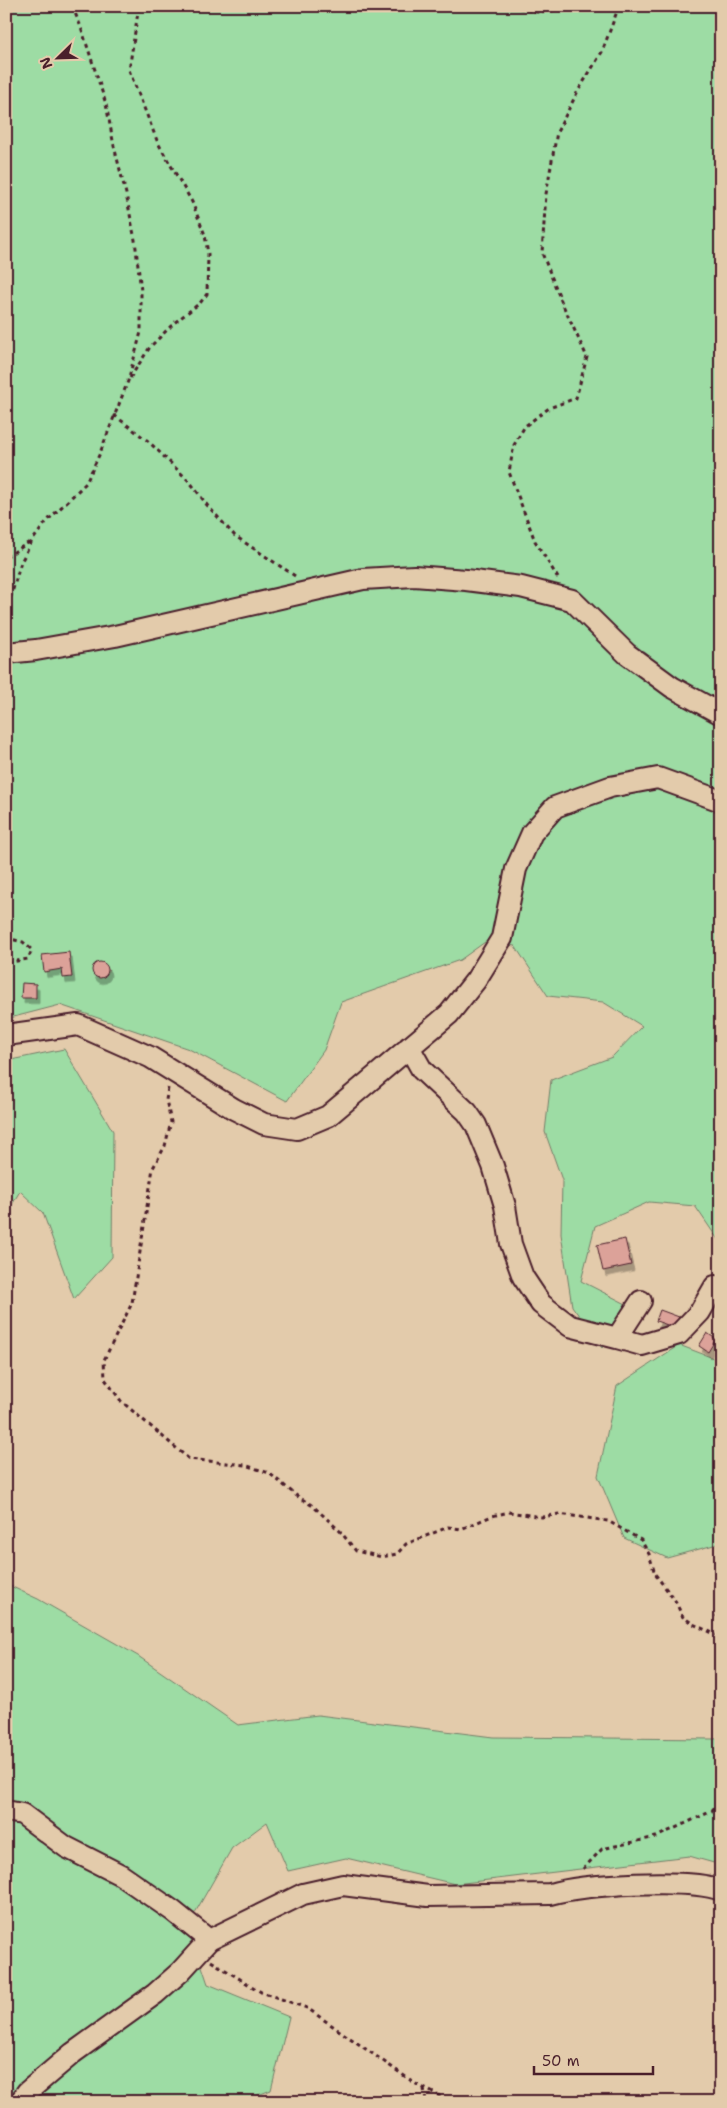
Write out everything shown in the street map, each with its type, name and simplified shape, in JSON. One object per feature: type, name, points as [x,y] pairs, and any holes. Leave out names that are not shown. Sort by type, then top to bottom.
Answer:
[{"type":"street","points":[[6,653],[36,650],[115,636],[363,579],[414,576],[466,580],[521,588],[572,600],[627,654],[672,687],[721,714]]},
{"type":"street","points":[[6,1035],[78,1025],[150,1057],[234,1109],[264,1124],[297,1129],[328,1116],[449,1014],[476,980],[502,938],[516,869],[532,833],[555,807],[610,787],[658,778],[721,801]]},
{"type":"street","points":[[409,1047],[422,1070],[467,1112],[476,1125],[493,1166],[505,1206],[511,1244],[524,1277],[541,1304],[570,1326],[642,1345],[679,1334],[700,1312],[715,1286]]},
{"type":"street","points":[[617,1338],[641,1301]]},
{"type":"street","points":[[6,1811],[22,1814],[66,1847],[121,1875],[173,1911],[203,1946]]},
{"type":"street","points":[[20,2102],[37,2082],[79,2048],[155,1994],[180,1972],[203,1946],[303,1894],[343,1885],[428,1896],[550,1894],[566,1889],[664,1884],[711,1886],[721,1890]]},
{"type":"path","points":[[6,613],[22,562],[32,541],[47,521],[86,483],[100,453],[128,381],[141,332],[141,291],[134,240],[106,104],[81,27],[72,6]]},
{"type":"path","points":[[128,381],[150,347],[174,323],[200,303],[207,294],[208,254],[205,235],[192,202],[158,143],[134,88],[129,70],[139,6]]},
{"type":"path","points":[[511,6],[537,12],[602,6]]},
{"type":"path","points":[[572,600],[535,541],[509,472],[514,445],[525,426],[549,408],[576,398],[587,357],[562,303],[542,253],[546,194],[557,132],[578,91],[602,52],[619,6]]},
{"type":"path","points":[[114,415],[148,441],[190,482],[207,505],[235,536],[294,576],[309,591]]},
{"type":"path","points":[[6,557],[32,541]]},
{"type":"path","points":[[6,938],[23,942],[32,950],[28,959],[6,963]]},
{"type":"path","points":[[174,1072],[166,1100],[171,1122],[165,1146],[153,1168],[132,1303],[104,1360],[105,1379],[121,1401],[189,1459],[245,1464],[269,1473],[297,1496],[313,1506],[340,1531],[356,1551],[382,1558],[397,1554],[406,1544],[448,1527],[462,1529],[492,1516],[509,1512],[542,1517],[559,1514],[608,1521],[641,1540],[649,1554],[655,1574],[676,1602],[682,1616],[721,1637]]},
{"type":"path","points":[[566,1889],[602,1849],[656,1837],[712,1811],[721,1794]]},
{"type":"path","points":[[203,1946],[204,1958],[221,1966],[236,1978],[261,1992],[307,2008],[424,2089],[451,2102]]},
{"type":"path","points":[[424,2089],[426,2102]]},
{"type":"green space","points":[[6,6],[721,6],[721,1244],[695,1206],[649,1202],[595,1226],[581,1281],[634,1308],[602,1348],[572,1306],[561,1234],[562,1180],[545,1132],[551,1080],[612,1057],[642,1026],[603,1002],[548,996],[515,946],[485,942],[460,960],[341,1002],[324,1050],[287,1101],[189,1049],[60,1005],[6,1019]]},
{"type":"green space","points":[[64,1049],[113,1131],[112,1257],[74,1299],[43,1213],[20,1191],[6,1215],[6,1061]]},
{"type":"green space","points":[[679,1345],[721,1361],[721,1543],[667,1558],[624,1538],[598,1476],[617,1386]]},
{"type":"green space","points":[[6,1584],[38,1599],[138,1656],[238,1725],[318,1715],[493,1737],[715,1739],[721,1737],[721,1865],[689,1856],[455,1884],[346,1858],[288,1871],[267,1822],[232,1848],[188,1925],[208,1984],[289,2017],[271,2090],[240,2102],[6,2102]]},
{"type":"building","points":[[69,952],[72,977],[63,978],[62,969],[44,972],[42,955]]},
{"type":"building","points":[[100,962],[106,964],[108,970],[106,976],[100,978],[94,976],[92,970],[94,964]]},
{"type":"building","points":[[22,983],[36,984],[36,998],[21,998]]},
{"type":"building","points":[[625,1239],[631,1265],[603,1271],[597,1245]]},
{"type":"building","points":[[660,1310],[679,1317],[676,1328],[656,1321]]},
{"type":"building","points":[[707,1333],[716,1339],[708,1352],[699,1346]]},
{"type":"building","points":[[721,1609],[721,1622],[715,1616]]}]
